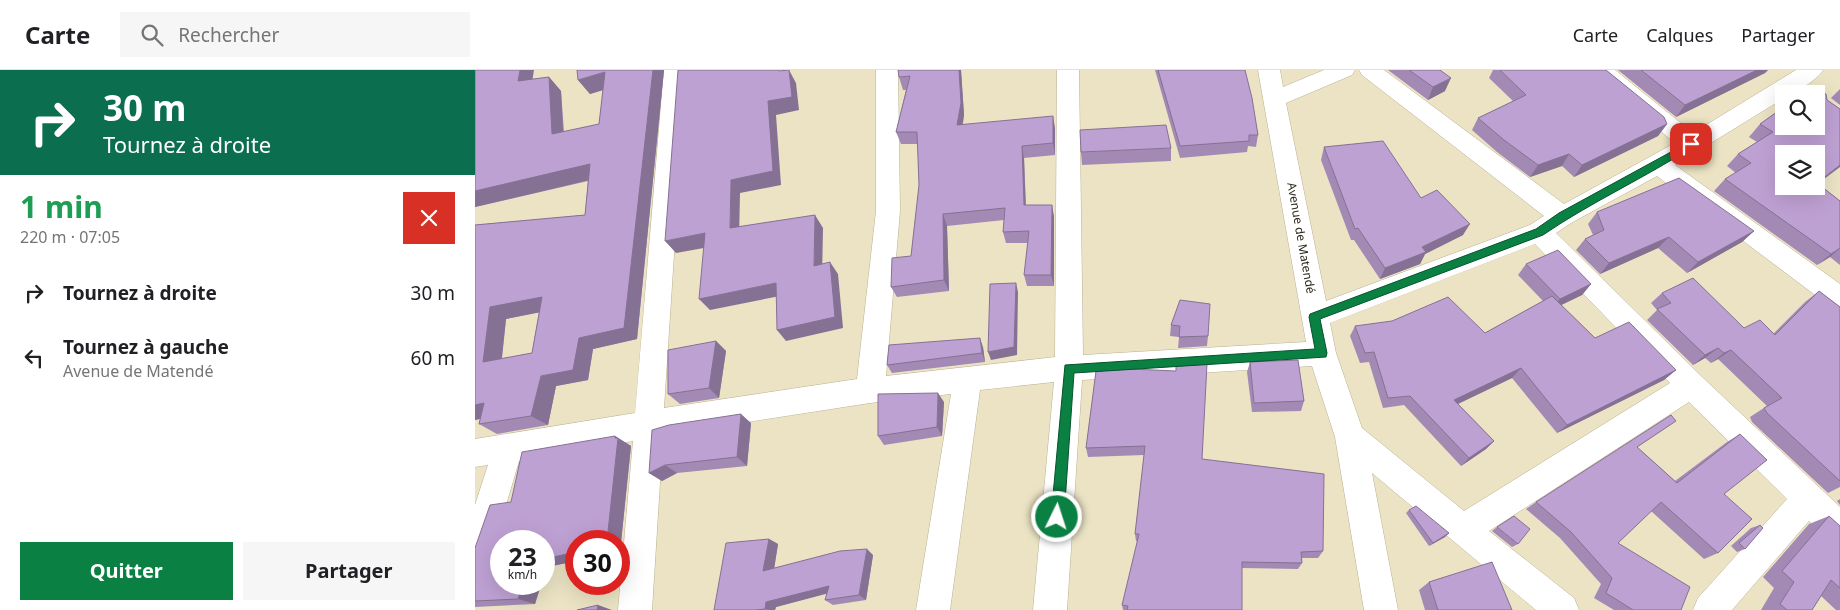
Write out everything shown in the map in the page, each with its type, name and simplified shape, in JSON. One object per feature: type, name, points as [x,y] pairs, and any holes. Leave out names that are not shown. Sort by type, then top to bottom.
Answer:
[{"type":"street","points":[[635,610],[675,70]]},
{"type":"street","points":[[870,390],[888,211],[887,70]]},
{"type":"street","points":[[1050,610],[1069,368],[1068,70]]},
{"type":"street","name":"Avenue de Matendé","points":[[1269,70],[1276,99],[1314,317],[1322,353],[1350,437],[1381,610]]},
{"type":"street","points":[[1276,99],[1344,70]]},
{"type":"street","points":[[1369,70],[1562,216]]},
{"type":"street","points":[[1601,70],[1691,144]]},
{"type":"street","points":[[1314,317],[1539,232],[1562,216],[1658,165],[1797,79]]},
{"type":"street","points":[[1658,165],[1840,299]]},
{"type":"street","points":[[1539,232],[1691,385],[1840,529]]},
{"type":"street","points":[[475,453],[508,450],[650,424],[870,390],[1069,368],[1322,353]]},
{"type":"street","points":[[933,610],[967,380]]},
{"type":"street","points":[[1462,530],[1691,385]]},
{"type":"street","points":[[1350,437],[1562,610]]},
{"type":"street","points":[[475,556],[508,450]]},
{"type":"street","points":[[1710,610],[1809,498]]},
{"type":"building","points":[[475,70],[520,70],[518,81],[549,77],[552,134],[599,124],[605,72],[578,80],[577,70],[653,70],[624,328],[579,338],[573,370],[541,376],[531,416],[479,424],[484,403],[475,405],[475,225],[585,215],[590,164],[475,191]],"holes":[[[542,297],[532,353],[483,362],[490,307]]]},
{"type":"building","points":[[678,70],[789,70],[792,97],[768,101],[773,171],[731,180],[730,228],[815,215],[814,266],[830,262],[835,317],[777,330],[776,283],[699,299],[705,233],[665,241]]},
{"type":"building","points":[[898,70],[959,70],[961,103],[957,125],[1053,116],[1053,143],[1022,146],[1024,205],[1052,205],[1051,275],[1024,275],[1029,231],[1003,232],[1005,208],[943,214],[944,280],[891,287],[892,258],[911,256],[919,185],[917,132],[896,132],[910,76],[899,77]]},
{"type":"building","points":[[1158,70],[1245,70],[1258,135],[1249,135],[1249,141],[1180,146]]},
{"type":"building","points":[[1409,70],[1440,70],[1451,78],[1433,87]]},
{"type":"building","points":[[1500,70],[1606,70],[1664,117],[1667,124],[1582,165],[1569,154],[1538,165],[1478,118],[1526,95]]},
{"type":"building","points":[[1641,70],[1757,70],[1685,105]]},
{"type":"building","points":[[1825,93],[1827,100],[1840,109],[1840,165],[1825,177],[1825,145],[1775,145],[1775,195],[1825,195],[1825,189],[1840,201],[1840,248],[1831,254],[1725,179],[1751,163],[1738,154],[1773,132],[1760,124],[1775,113],[1775,135],[1825,135]]},
{"type":"building","points":[[1166,125],[1171,148],[1081,152],[1080,130]]},
{"type":"building","points":[[1383,141],[1421,198],[1437,190],[1470,224],[1422,247],[1426,252],[1385,268],[1358,228],[1355,229],[1324,147]]},
{"type":"building","points":[[1679,178],[1754,231],[1698,262],[1669,237],[1609,263],[1585,239],[1604,230],[1597,212]]},
{"type":"building","points":[[1558,250],[1591,284],[1560,299],[1526,264]]},
{"type":"building","points":[[1693,278],[1744,328],[1760,320],[1775,335],[1819,291],[1840,307],[1840,481],[1767,413],[1764,408],[1782,398],[1731,350],[1724,353],[1718,348],[1705,355],[1657,309],[1671,303],[1662,293]]},
{"type":"building","points":[[1016,283],[1014,347],[988,352],[990,284]]},
{"type":"building","points":[[1552,296],[1595,338],[1629,322],[1676,370],[1567,425],[1521,368],[1454,400],[1494,441],[1469,458],[1410,396],[1388,398],[1374,352],[1365,353],[1355,326],[1392,321],[1448,297],[1485,333]]},
{"type":"building","points":[[1180,300],[1210,304],[1208,336],[1179,337],[1180,326],[1171,325]]},
{"type":"building","points":[[980,338],[982,353],[887,365],[889,345]]},
{"type":"building","points":[[716,341],[709,388],[668,394],[668,350]]},
{"type":"building","points":[[1298,360],[1304,401],[1254,403],[1250,362]]},
{"type":"building","points":[[1207,364],[1202,459],[1324,474],[1323,551],[1301,552],[1302,563],[1242,562],[1242,610],[1127,610],[1128,606],[1122,605],[1139,534],[1135,534],[1145,446],[1086,448],[1096,371],[1130,369],[1176,371],[1176,366]]},
{"type":"building","points":[[938,393],[937,427],[878,436],[878,394]]},
{"type":"building","points":[[741,414],[737,457],[665,465],[649,473],[652,430],[669,425]]},
{"type":"building","points":[[1671,415],[1676,421],[1637,447],[1677,483],[1740,434],[1767,460],[1724,494],[1752,519],[1718,553],[1661,502],[1618,543],[1690,587],[1681,610],[1633,610],[1606,593],[1612,578],[1571,532],[1536,502]]},
{"type":"building","points":[[615,436],[615,438],[618,438],[608,530],[565,530],[565,554],[555,557],[555,530],[490,530],[490,595],[519,595],[518,599],[475,601],[475,548],[490,505],[511,502],[522,452]]},
{"type":"building","points":[[1416,506],[1449,533],[1433,543],[1409,510]]},
{"type":"building","points":[[1514,516],[1530,529],[1518,544],[1497,527]]},
{"type":"building","points":[[1829,516],[1840,526],[1840,588],[1831,580],[1812,610],[1787,610],[1780,604],[1794,582],[1782,571]]},
{"type":"building","points":[[1760,525],[1763,528],[1745,549],[1739,543]]},
{"type":"building","points":[[769,539],[763,571],[840,551],[867,549],[859,595],[825,600],[829,586],[766,602],[765,609],[714,610],[726,543]]},
{"type":"building","points":[[1492,562],[1512,610],[1438,610],[1429,582]]},
{"type":"building","points":[[598,605],[597,610],[577,610]]},
{"type":"route","points":[[1057,517],[1069,368],[1322,353],[1314,317],[1539,232],[1562,216],[1658,165],[1691,144]]}]
